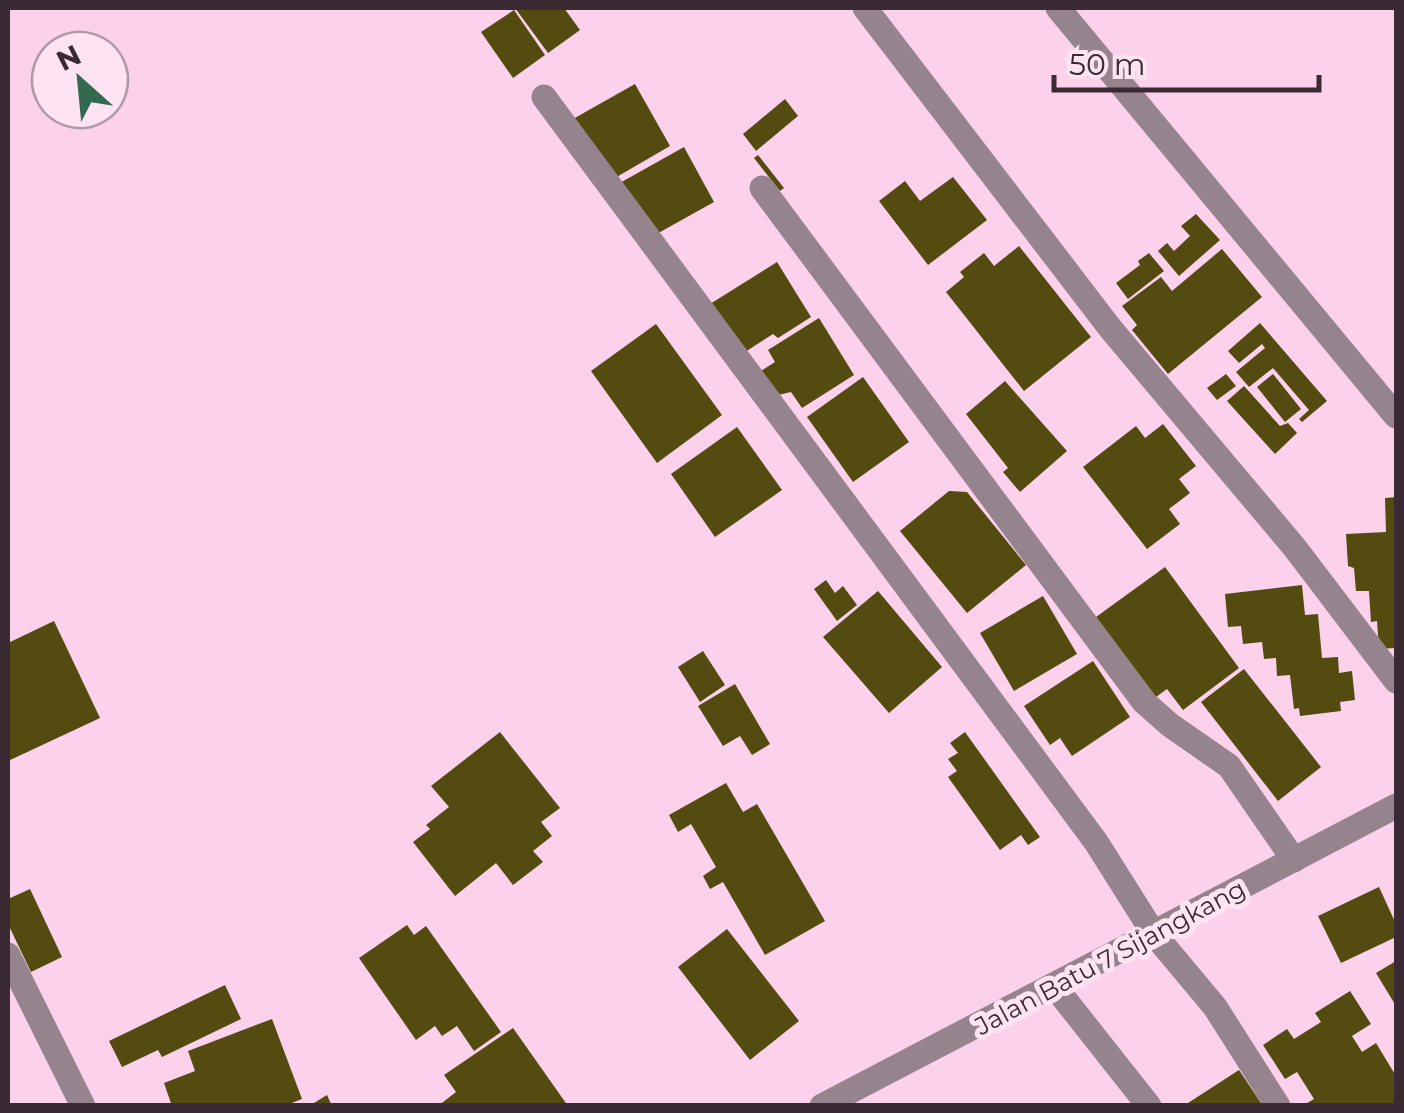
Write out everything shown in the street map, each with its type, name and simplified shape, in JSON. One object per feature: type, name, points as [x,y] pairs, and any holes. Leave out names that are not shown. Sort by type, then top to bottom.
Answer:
[{"type":"street","points":[[865,8],[1110,328],[1294,548],[1396,681]]},
{"type":"street","points":[[1058,8],[1396,416]]},
{"type":"street","points":[[544,97],[1096,842],[1154,934],[1215,1006],[1278,1106]]},
{"type":"street","points":[[762,188],[1144,702],[1229,766],[1294,860]]},
{"type":"street","name":"Jalan Batu 7 Sijangkang","points":[[822,1106],[1395,809]]},
{"type":"street","points":[[8,955],[83,1106]]},
{"type":"street","points":[[1055,987],[1149,1106]]},
{"type":"building","points":[[515,8],[564,8],[580,30],[548,53]]},
{"type":"building","points":[[514,10],[545,55],[513,78],[481,32]]},
{"type":"building","points":[[635,84],[670,146],[608,182],[573,119]]},
{"type":"building","points":[[785,99],[798,116],[756,151],[743,134]]},
{"type":"building","points":[[684,147],[714,202],[653,236],[618,184]]},
{"type":"building","points":[[758,155],[784,188],[780,191],[754,158]]},
{"type":"building","points":[[953,177],[987,220],[928,265],[879,201],[905,181],[920,201]]},
{"type":"building","points":[[1196,214],[1220,240],[1179,276],[1158,251],[1167,243],[1174,251],[1190,236],[1181,226]]},
{"type":"building","points":[[1019,246],[1091,337],[1024,391],[946,292],[964,277],[960,272],[984,253],[994,266]]},
{"type":"building","points":[[1222,249],[1262,297],[1168,374],[1132,330],[1137,325],[1122,306],[1161,277],[1172,291]]},
{"type":"building","points":[[1149,253],[1164,271],[1128,299],[1116,283]]},
{"type":"building","points":[[777,262],[811,317],[742,354],[710,304]]},
{"type":"building","points":[[819,318],[854,375],[802,408],[791,392],[774,396],[759,372],[775,362],[768,350]]},
{"type":"building","points":[[1260,323],[1327,401],[1302,422],[1299,419],[1309,410],[1273,368],[1249,387],[1236,372],[1265,348],[1262,344],[1239,363],[1228,351]]},
{"type":"building","points":[[656,324],[722,415],[657,463],[591,371]]},
{"type":"building","points":[[1226,374],[1236,386],[1217,400],[1207,388]]},
{"type":"building","points":[[1273,374],[1301,409],[1285,422],[1257,387]]},
{"type":"building","points":[[863,377],[909,442],[853,482],[807,417]]},
{"type":"building","points":[[1005,381],[1067,451],[1020,492],[1003,472],[1008,468],[966,414]]},
{"type":"building","points":[[1244,386],[1280,426],[1288,423],[1297,433],[1275,454],[1227,401]]},
{"type":"building","points":[[1163,424],[1196,466],[1179,479],[1190,493],[1169,509],[1180,524],[1147,549],[1083,467],[1136,426],[1145,438]]},
{"type":"building","points":[[737,427],[782,490],[715,537],[671,474]]},
{"type":"building","points":[[949,491],[967,492],[1026,565],[967,613],[900,531]]},
{"type":"building","points":[[1396,497],[1396,648],[1379,649],[1377,621],[1371,622],[1369,591],[1356,591],[1354,568],[1348,566],[1346,534],[1386,532],[1385,498]]},
{"type":"building","points":[[1165,567],[1239,668],[1183,710],[1167,689],[1156,697],[1096,617]]},
{"type":"building","points":[[826,580],[835,593],[843,586],[857,605],[837,621],[814,589]]},
{"type":"building","points":[[1302,585],[1305,615],[1318,614],[1322,658],[1338,657],[1339,673],[1352,671],[1355,700],[1340,702],[1341,711],[1300,716],[1299,708],[1294,709],[1290,675],[1277,676],[1276,658],[1264,659],[1262,642],[1243,644],[1241,626],[1228,627],[1225,594]]},
{"type":"building","points":[[878,591],[942,667],[889,713],[823,637]]},
{"type":"building","points":[[1043,596],[1077,654],[1014,691],[980,633]]},
{"type":"building","points":[[54,621],[100,718],[8,761],[8,643]]},
{"type":"building","points":[[703,651],[725,685],[700,702],[678,667]]},
{"type":"building","points":[[1093,661],[1130,717],[1072,756],[1060,738],[1050,745],[1024,706]]},
{"type":"building","points":[[1244,669],[1321,767],[1278,801],[1201,702]]},
{"type":"building","points":[[735,684],[770,744],[752,755],[740,736],[723,746],[698,706]]},
{"type":"building","points":[[500,732],[560,808],[541,822],[552,836],[533,851],[543,862],[513,885],[496,863],[455,896],[413,842],[430,829],[426,825],[449,807],[431,786]]},
{"type":"building","points":[[965,732],[1040,837],[1028,845],[1021,835],[1000,850],[948,777],[957,771],[948,759],[958,753],[950,743]]},
{"type":"building","points":[[726,783],[743,812],[757,804],[825,921],[765,955],[723,882],[710,889],[703,876],[716,867],[691,824],[678,832],[669,815]]},
{"type":"building","points":[[1379,887],[1396,924],[1396,937],[1341,963],[1318,916]]},
{"type":"building","points":[[30,889],[62,957],[31,972],[8,924],[8,899]]},
{"type":"building","points":[[407,925],[414,935],[426,926],[501,1032],[474,1051],[457,1026],[442,1036],[435,1026],[416,1040],[359,958]]},
{"type":"building","points":[[727,929],[799,1021],[750,1060],[678,967]]},
{"type":"building","points":[[1396,961],[1396,1006],[1376,973]]},
{"type":"building","points":[[225,985],[241,1019],[162,1057],[158,1050],[122,1067],[109,1041]]},
{"type":"building","points":[[1350,991],[1371,1024],[1352,1036],[1362,1052],[1376,1043],[1396,1076],[1396,1106],[1302,1106],[1314,1099],[1297,1072],[1285,1079],[1263,1045],[1287,1029],[1294,1039],[1321,1022],[1315,1013]]},
{"type":"building","points":[[272,1019],[302,1099],[284,1106],[172,1106],[164,1083],[195,1071],[188,1051]]},
{"type":"building","points":[[513,1028],[568,1106],[438,1106],[456,1092],[444,1075]]},
{"type":"building","points":[[1239,1070],[1263,1106],[1190,1106],[1188,1103]]},
{"type":"building","points":[[327,1095],[332,1106],[309,1106]]}]
